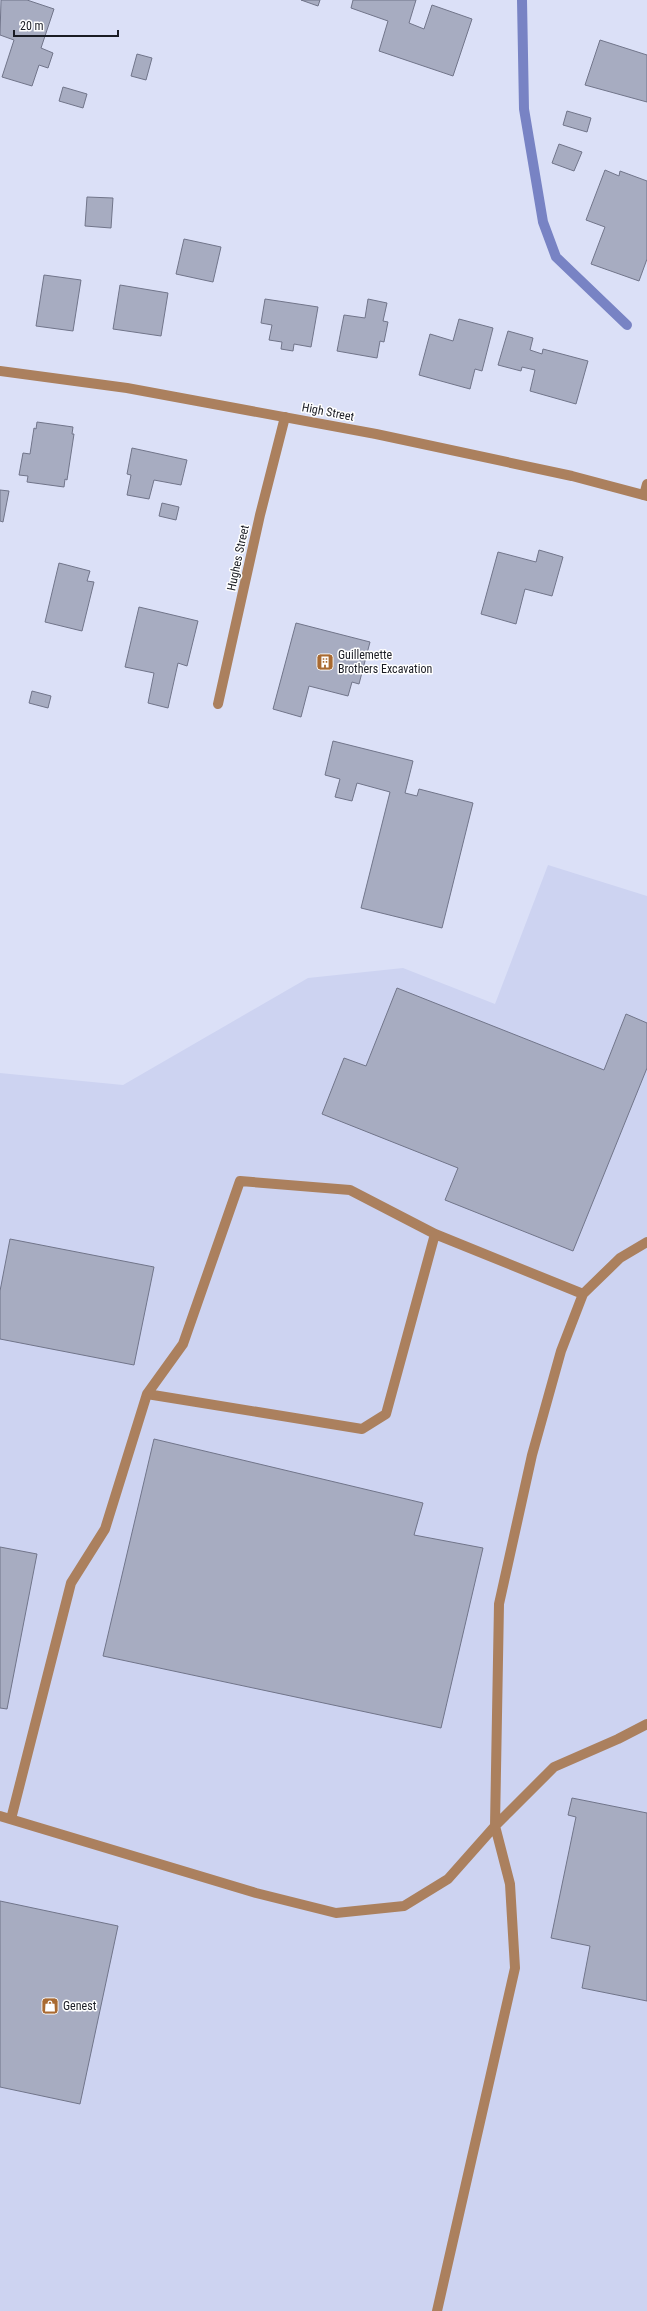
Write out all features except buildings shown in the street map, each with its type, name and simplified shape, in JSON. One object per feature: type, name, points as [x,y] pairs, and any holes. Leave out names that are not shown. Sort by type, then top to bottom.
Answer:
[{"type":"street","name":"High Street","points":[[0,370],[127,388],[285,417],[488,458],[645,495]]},
{"type":"street","name":"Hughes Street","points":[[218,704],[260,514],[285,417]]},
{"type":"street","points":[[645,495],[647,484]]},
{"type":"street","points":[[11,1819],[71,1583],[105,1529],[147,1394],[183,1344],[240,1181],[350,1190],[435,1234],[583,1294]]},
{"type":"street","points":[[147,1394],[362,1429],[386,1414],[435,1234]]},
{"type":"street","points":[[438,2311],[515,1968],[510,1884],[495,1826],[499,1604],[532,1455],[561,1350],[583,1294],[620,1258],[647,1242]]},
{"type":"street","points":[[0,1816],[256,1893],[336,1913],[404,1906],[448,1879],[495,1826],[554,1766],[618,1739],[647,1724]]},
{"type":"shaded area","points":[[548,865],[647,896],[647,2311],[0,2311],[0,1073],[123,1085],[308,978],[403,968],[495,1004]]},
{"type":"waterway","points":[[522,0],[524,109],[543,222],[556,257],[627,325]]},
{"type":"place","name":"Guillemette Brothers Excavation","points":[[325,662]]},
{"type":"place","name":"Genest","points":[[50,2006]]}]
